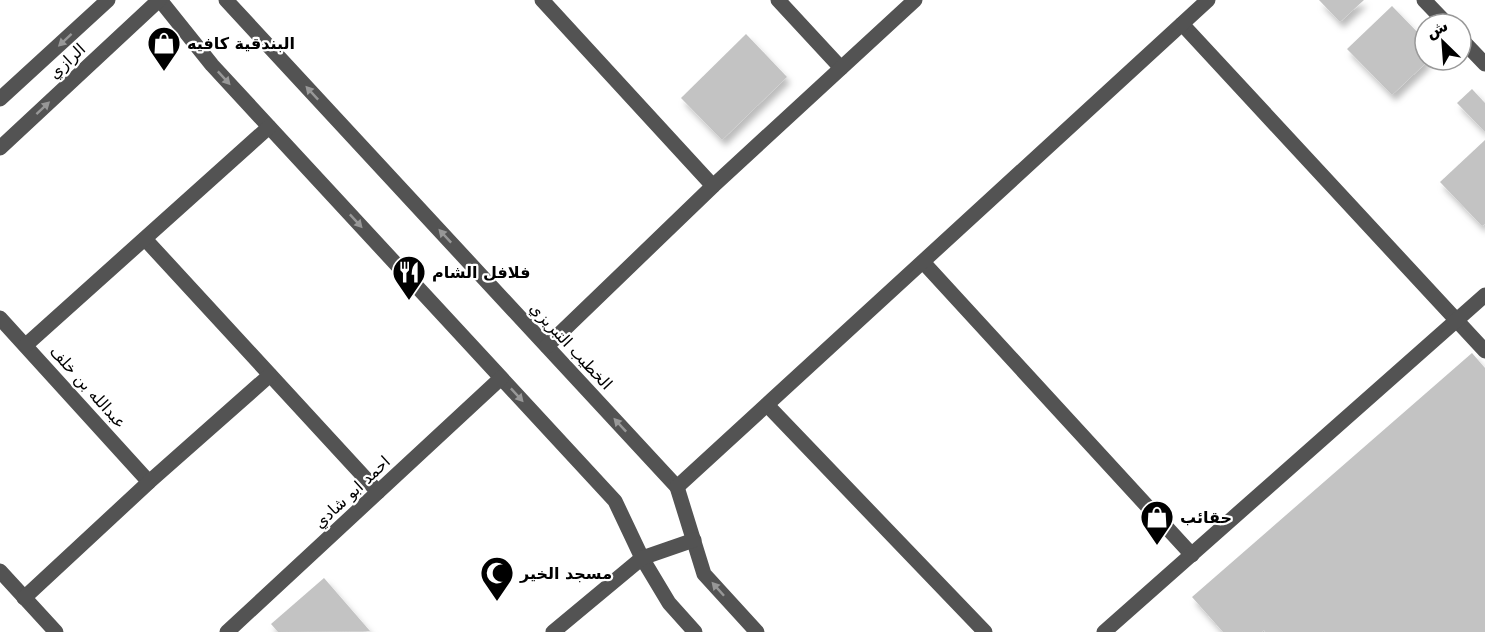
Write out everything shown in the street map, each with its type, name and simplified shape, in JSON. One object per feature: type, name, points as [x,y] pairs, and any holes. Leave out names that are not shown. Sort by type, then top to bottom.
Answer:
[{"type":"street","name":"الرازي","points":[[0,99],[108,0]]},
{"type":"street","name":"الرازي","points":[[0,148],[160,0]]},
{"type":"street","points":[[160,0],[212,65],[615,501],[642,558],[669,603],[696,632]]},
{"type":"street","name":"الخطيب التبريزي","points":[[226,0],[677,487],[704,574],[757,632]]},
{"type":"street","points":[[542,0],[713,186]]},
{"type":"street","points":[[778,0],[841,68]]},
{"type":"street","points":[[547,346],[713,186],[915,0]]},
{"type":"street","points":[[677,487],[1208,0]]},
{"type":"street","points":[[1424,0],[1436,12]]},
{"type":"street","points":[[1182,24],[1485,351]]},
{"type":"street","points":[[1473,52],[1485,64]]},
{"type":"street","points":[[26,345],[269,127]]},
{"type":"street","points":[[145,238],[378,492]]},
{"type":"street","points":[[923,262],[1192,555]]},
{"type":"street","points":[[1104,632],[1485,295]]},
{"type":"street","name":"عبدالله بن خلف","points":[[0,318],[149,482]]},
{"type":"street","points":[[24,598],[149,482],[270,375]]},
{"type":"street","name":"احمد ابو شادي","points":[[227,632],[501,378]]},
{"type":"street","points":[[767,405],[985,632]]},
{"type":"street","points":[[553,632],[642,558],[694,540]]},
{"type":"street","points":[[0,571],[56,632]]},
{"type":"building","points":[[1319,0],[1364,0],[1340,22]]},
{"type":"building","points":[[1392,6],[1413,28],[1413,72],[1416,72],[1392,95],[1347,49]]},
{"type":"building","points":[[746,34],[787,77],[722,140],[681,98]]},
{"type":"building","points":[[1472,89],[1485,103],[1485,132],[1457,103]]},
{"type":"building","points":[[1485,140],[1485,224],[1482,226],[1440,182]]},
{"type":"building","points":[[1472,353],[1485,368],[1485,632],[1265,632],[1264,630],[1262,632],[1223,632],[1192,597]]},
{"type":"building","points":[[324,578],[370,631],[278,632],[271,624]]},
{"type":"place","name":"البندقية كافيه","points":[[164,72]]},
{"type":"place","name":"فلافل الشام","points":[[409,301]]},
{"type":"place","name":"حقائب","points":[[1157,546]]},
{"type":"place","name":"مسجد الخير","points":[[497,602]]}]
